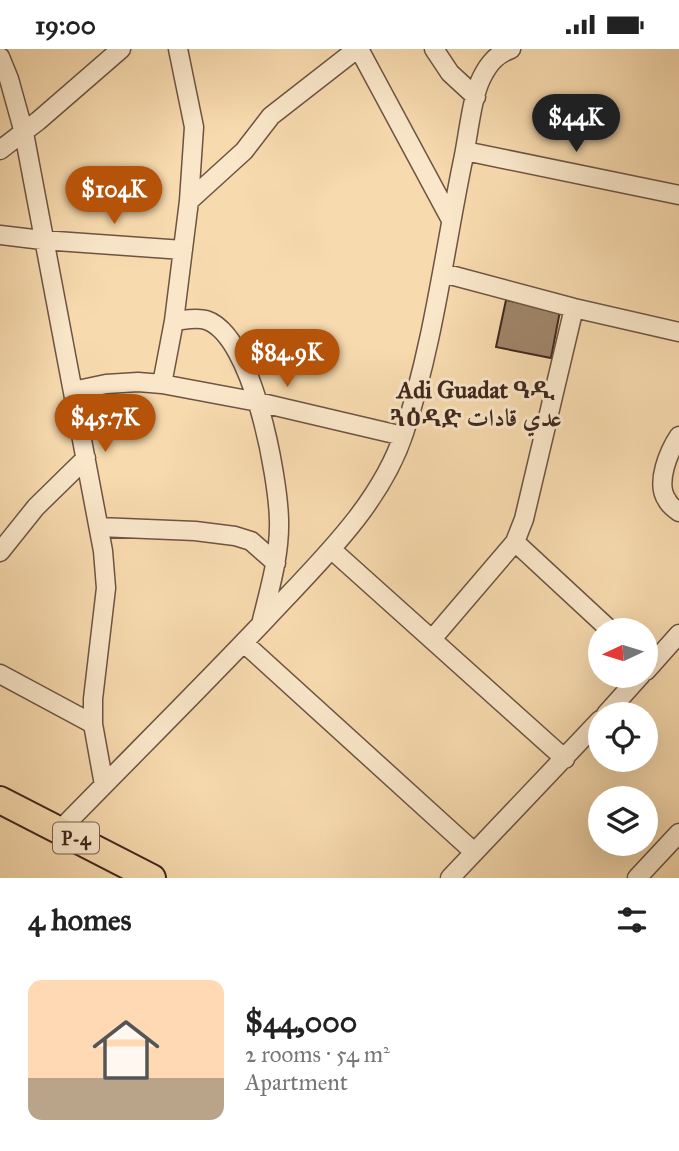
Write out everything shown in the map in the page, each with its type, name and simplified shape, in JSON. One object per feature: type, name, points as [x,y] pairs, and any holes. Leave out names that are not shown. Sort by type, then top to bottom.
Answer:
[{"type":"highway","name":"P-4","points":[[0,800],[152,878]]},
{"type":"street","points":[[0,150],[24,133],[121,49]]},
{"type":"street","points":[[162,384],[174,321],[183,250],[194,127],[178,49]]},
{"type":"street","points":[[189,201],[244,151],[271,116],[358,49],[451,220]]},
{"type":"street","points":[[434,49],[450,73],[476,97]]},
{"type":"street","points":[[60,830],[244,643],[331,549],[374,494],[403,436],[419,381],[443,273],[480,79],[500,53],[511,49]]},
{"type":"street","points":[[0,57],[24,133],[42,240],[99,527],[106,588],[93,699],[93,724],[104,785]]},
{"type":"street","points":[[465,151],[679,195]]},
{"type":"street","points":[[0,235],[183,250]]},
{"type":"street","points":[[443,273],[679,332]]},
{"type":"street","points":[[433,638],[514,542],[527,510],[574,307]]},
{"type":"street","points":[[174,321],[206,320],[230,339],[257,402],[271,452],[279,521],[275,563],[261,624]]},
{"type":"street","points":[[73,391],[106,384],[162,384],[257,402],[403,436]]},
{"type":"street","points":[[679,436],[669,454],[663,491],[666,500],[679,512]]},
{"type":"street","points":[[0,552],[36,507],[86,458]]},
{"type":"street","points":[[99,527],[195,531],[236,536],[251,541],[275,563]]},
{"type":"street","points":[[514,542],[597,618]]},
{"type":"street","points":[[331,549],[565,759]]},
{"type":"street","points":[[658,657],[679,635]]},
{"type":"street","points":[[244,643],[474,852]]},
{"type":"street","points":[[0,674],[93,724]]},
{"type":"street","points":[[617,702],[629,688]]},
{"type":"street","points":[[450,878],[588,733]]},
{"type":"street","points":[[637,878],[679,833]]},
{"type":"building","points":[[506,300],[560,311],[551,358],[496,347]]},
{"type":"district","name":"Adi Guadat ዓዲ ጓዕዳድ عدي قادات","points":[[476,404]]}]
